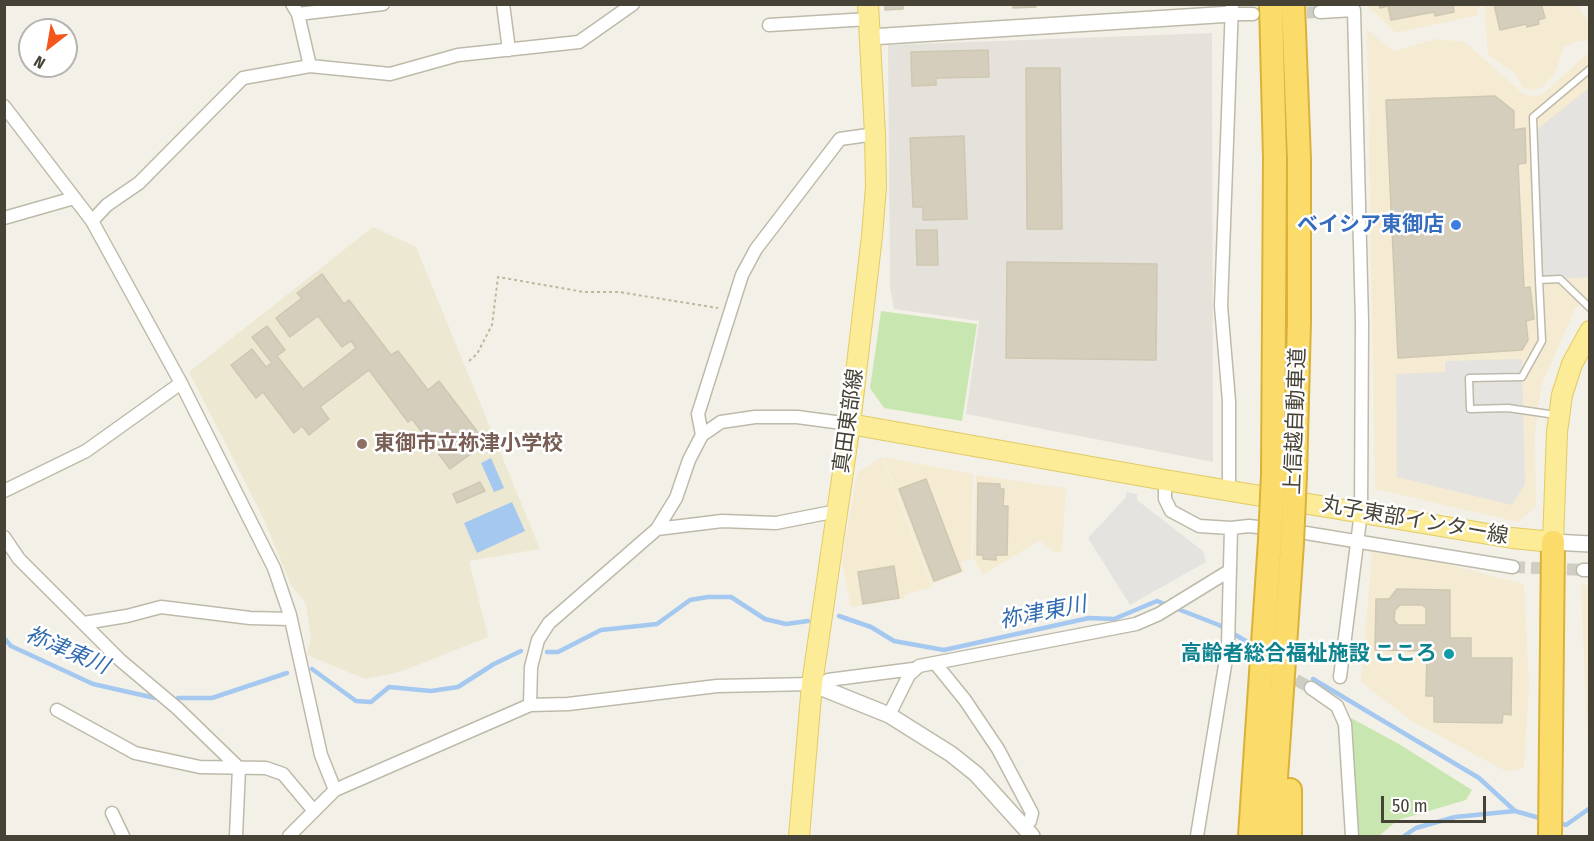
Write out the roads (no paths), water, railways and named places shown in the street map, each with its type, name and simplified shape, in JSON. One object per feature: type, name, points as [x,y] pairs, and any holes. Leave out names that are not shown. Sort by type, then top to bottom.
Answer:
[{"type":"highway","name":"上信越自動車道","points":[[1250,837],[1258,728],[1281,542],[1284,475],[1299,310],[1299,160],[1293,4]]},
{"type":"highway","name":"上信越自動車道","points":[[1262,9],[1275,203],[1284,475]]},
{"type":"highway","name":"上信越自動車道","points":[[1272,837],[1287,650],[1281,542]]},
{"type":"highway","points":[[1550,837],[1553,542]]},
{"type":"highway","points":[[1287,650],[1290,837]]},
{"type":"highway","points":[[1245,837],[1258,728]]},
{"type":"main road","name":"真田東部線","points":[[799,837],[820,682],[837,511],[867,284],[876,187],[869,20]]},
{"type":"main road","points":[[1553,542],[1559,416],[1566,379],[1590,331]]},
{"type":"main road","name":"丸子東部インター線","points":[[850,424],[1165,480],[1512,538],[1553,542]]},
{"type":"street","points":[[310,66],[295,9],[383,4]]},
{"type":"street","points":[[503,4],[509,50]]},
{"type":"street","points":[[92,221],[107,205],[140,183],[243,78],[310,66],[390,74],[458,55],[579,42],[633,4]]},
{"type":"street","points":[[1229,490],[1229,401],[1221,306],[1232,9]]},
{"type":"street","points":[[769,25],[1262,9]]},
{"type":"street","points":[[1320,12],[1354,10],[1362,322],[1361,512],[1340,677]]},
{"type":"street","points":[[4,106],[26,131],[92,221],[181,383],[274,568],[290,619],[321,755],[335,790]]},
{"type":"street","points":[[702,435],[698,414],[730,309],[742,275],[756,249],[840,139],[875,134]]},
{"type":"street","points":[[4,218],[74,198]]},
{"type":"street","points":[[4,491],[86,451],[181,383]]},
{"type":"street","points":[[530,705],[531,667],[538,640],[549,623],[657,530],[676,498],[689,460],[702,435],[722,422],[755,417],[797,417],[850,424]]},
{"type":"street","points":[[1165,480],[1165,500],[1171,511],[1199,526],[1232,528],[1249,526],[1513,567]]},
{"type":"street","points":[[657,530],[722,521],[776,523],[837,511]]},
{"type":"street","points":[[1197,837],[1228,642],[1232,528]]},
{"type":"street","points":[[4,537],[19,559],[120,660],[177,708],[239,768],[236,837]]},
{"type":"street","points":[[1553,542],[1590,544]]},
{"type":"street","points":[[290,837],[335,790],[530,705],[568,704],[717,686],[820,682],[913,669],[1116,629],[1164,611],[1229,571]]},
{"type":"street","points":[[84,622],[161,607],[250,618],[290,619]]},
{"type":"street","points":[[1228,642],[1250,655]]},
{"type":"street","points":[[935,663],[965,700],[998,749],[1032,813],[1028,832]]},
{"type":"street","points":[[889,715],[913,669]]},
{"type":"street","points":[[820,682],[889,715],[951,754],[976,774],[1028,832]]},
{"type":"street","points":[[1311,688],[1337,706],[1345,724],[1352,837]]},
{"type":"street","points":[[57,710],[135,753],[200,767],[266,768],[283,774],[314,811]]},
{"type":"street","points":[[112,813],[123,837]]},
{"type":"lane","points":[[1559,416],[1508,408],[1470,409],[1469,378],[1522,377],[1542,340],[1533,117],[1590,69]]},
{"type":"lane","points":[[1539,280],[1560,279],[1590,308]]},
{"type":"water","points":[[491,458],[504,488],[494,492],[481,463]]},
{"type":"water","points":[[512,502],[525,531],[477,553],[464,523]]},
{"type":"waterway","name":"祢津東川","points":[[547,652],[558,652],[601,630],[657,624],[690,600],[708,597],[731,597],[765,619],[786,624],[808,621]]},
{"type":"waterway","name":"祢津東川","points":[[839,616],[871,627],[894,641],[944,650],[1089,618],[1114,619],[1157,601],[1219,625],[1249,643]]},
{"type":"waterway","name":"祢津東川","points":[[4,638],[11,646],[93,684],[155,698]]},
{"type":"waterway","name":"祢津東川","points":[[312,669],[356,701],[371,702],[389,687],[431,691],[458,687],[494,664],[521,651]]},
{"type":"waterway","name":"祢津東川","points":[[178,698],[212,698],[287,673]]},
{"type":"waterway","name":"祢津東川","points":[[1313,679],[1479,778],[1515,811]]},
{"type":"waterway","points":[[1556,822],[1566,825],[1590,808]]},
{"type":"waterway","points":[[1404,836],[1416,828],[1455,817],[1515,811],[1543,819]]},
{"type":"tunnel","points":[[1253,14],[1320,12]]},
{"type":"tunnel","points":[[1513,567],[1583,570]]},
{"type":"tunnel","points":[[1280,671],[1311,688]]},
{"type":"place","name":"ベイシア東御店","points":[[1456,225]]},
{"type":"place","name":"東御市立祢津小学校","points":[[362,444]]},
{"type":"place","name":"高齢者総合福祉施設 こころ","points":[[1449,654]]}]
